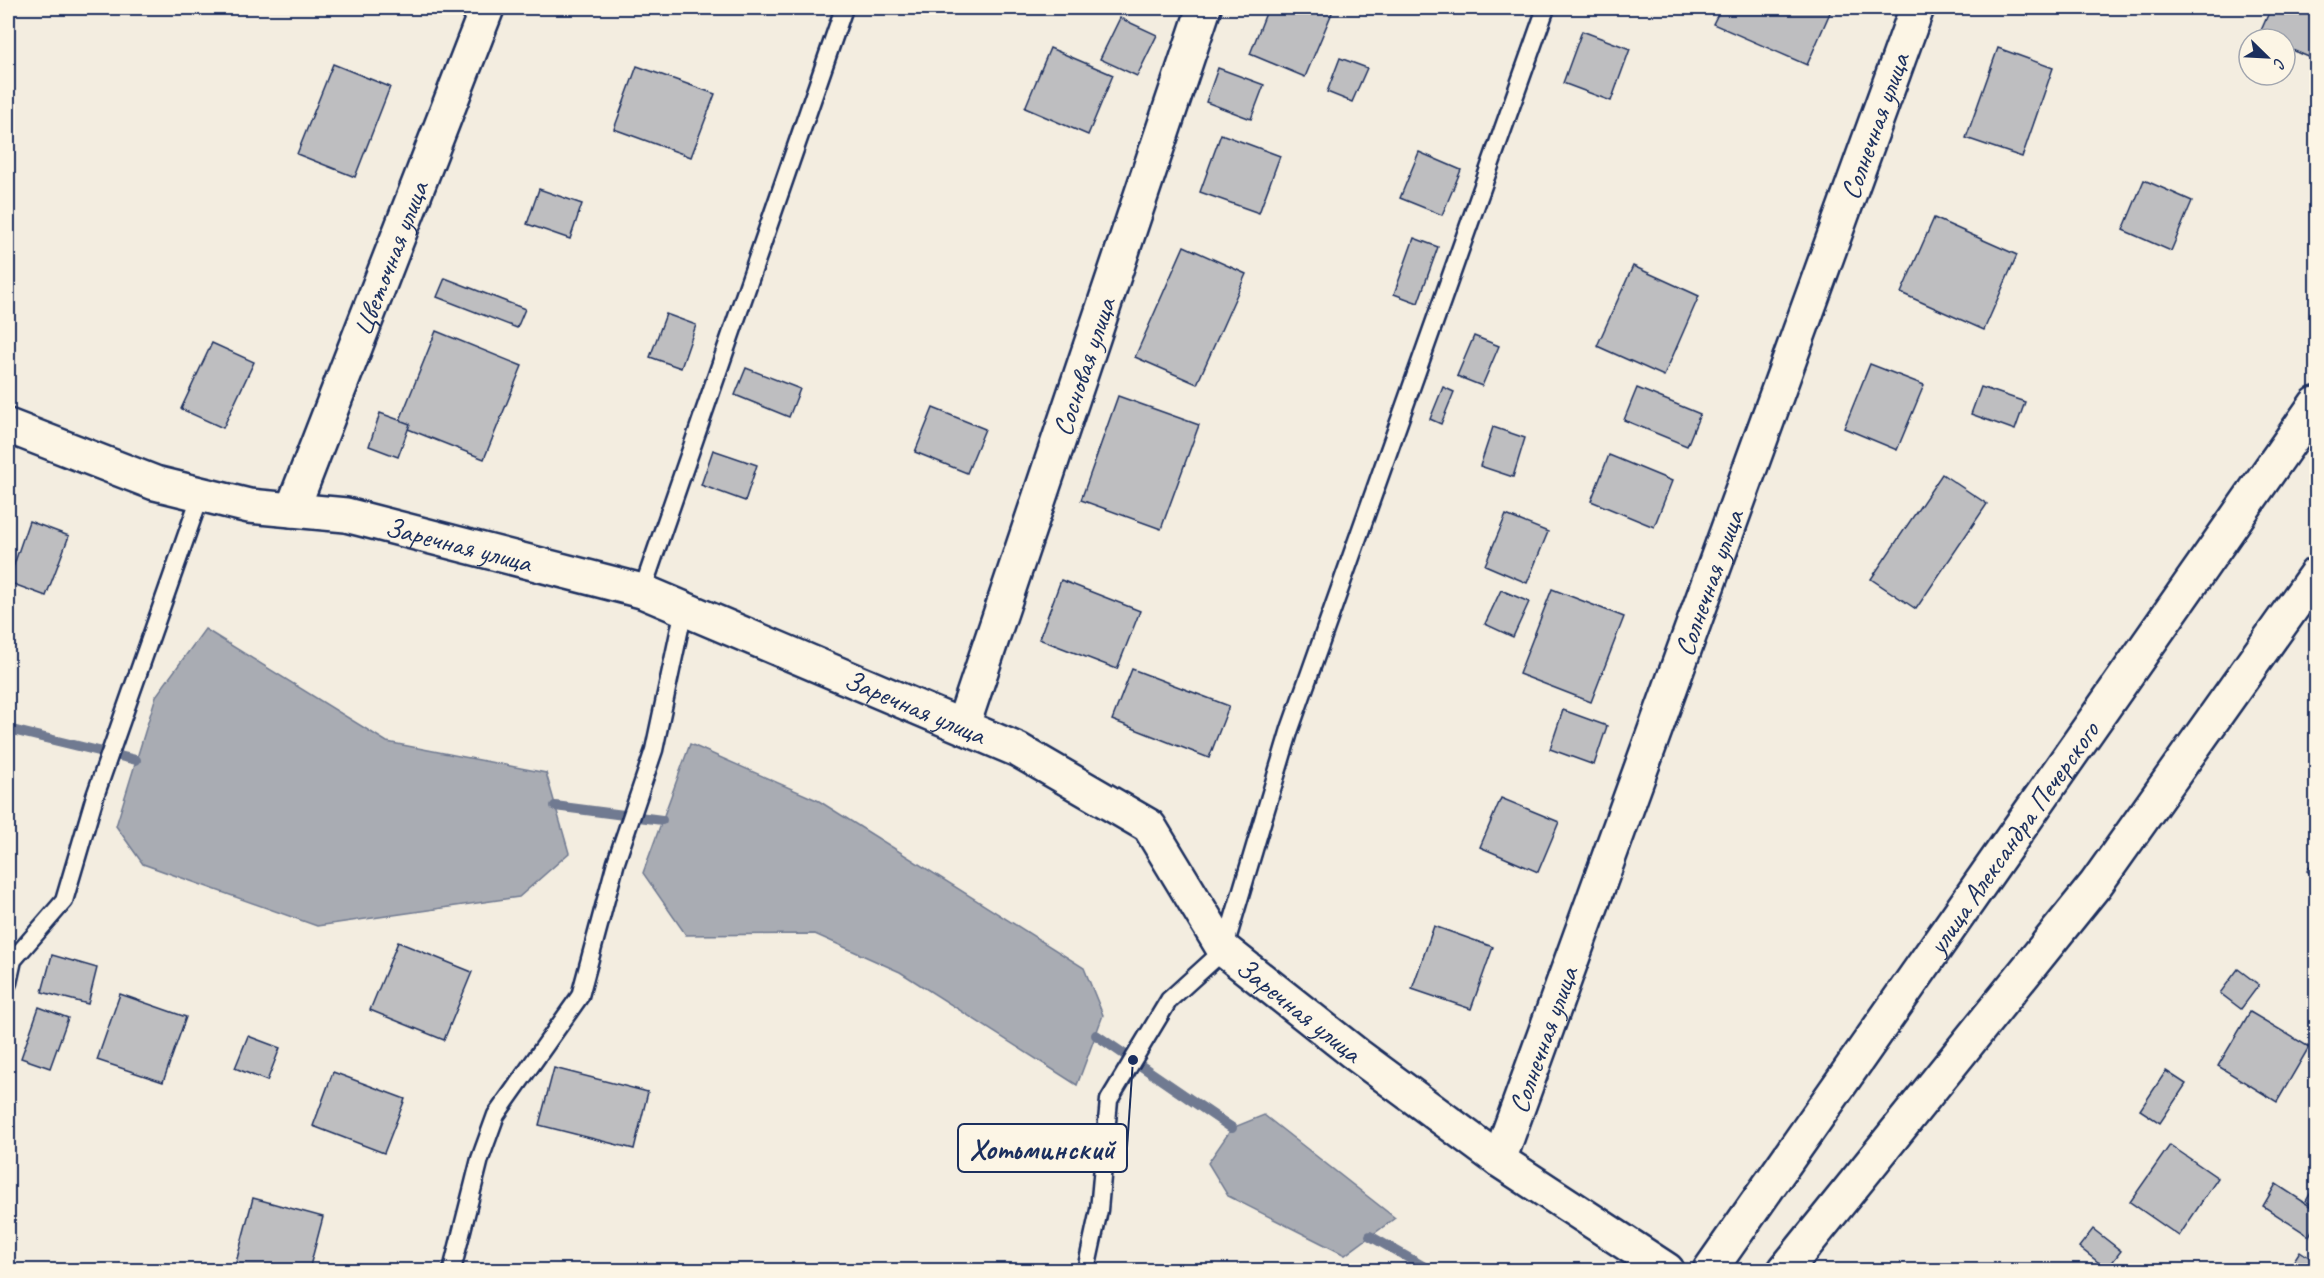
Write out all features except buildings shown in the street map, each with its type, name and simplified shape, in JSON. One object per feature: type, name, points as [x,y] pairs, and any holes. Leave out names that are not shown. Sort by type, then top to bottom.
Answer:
[{"type":"street","name":"Цветочная улица","points":[[292,510],[487,8]]},
{"type":"street","name":"Сосновая улица","points":[[963,725],[1204,8]]},
{"type":"street","name":"Солнечная улица","points":[[1499,1160],[1917,8]]},
{"type":"street","name":"улица Александра Печерского","points":[[1710,1270],[2316,404]]},
{"type":"street","name":"Заречная улица","points":[[8,426],[155,483],[249,506],[346,515],[642,591],[1018,750],[1149,826],[1224,950],[1357,1056],[1499,1160],[1667,1270]]},
{"type":"street","points":[[1785,1270],[2096,884],[2316,573]]},
{"type":"lane","points":[[642,591],[844,8]]},
{"type":"lane","points":[[1086,1270],[1099,1210],[1108,1100],[1169,1000],[1224,950],[1290,729],[1546,8]]},
{"type":"lane","points":[[8,983],[13,960],[64,901],[95,796],[201,494]]},
{"type":"lane","points":[[452,1270],[480,1160],[496,1115],[580,996],[616,862],[654,750],[684,609]]},
{"type":"shaded area","points":[[205,629],[387,742],[546,773],[569,853],[519,897],[317,926],[143,864],[116,826],[156,696]]},
{"type":"shaded area","points":[[690,744],[819,801],[1084,968],[1103,1015],[1077,1085],[900,972],[815,934],[686,935],[643,873]]},
{"type":"shaded area","points":[[1264,1115],[1395,1218],[1345,1255],[1228,1196],[1208,1163],[1232,1128]]},
{"type":"waterway","points":[[8,729],[136,760]]},
{"type":"waterway","points":[[555,806],[662,820]]},
{"type":"waterway","points":[[1096,1035],[1232,1128]]},
{"type":"waterway","points":[[1370,1236],[1430,1270]]},
{"type":"place","name":"Хотьминский","points":[[1133,1060]]}]
